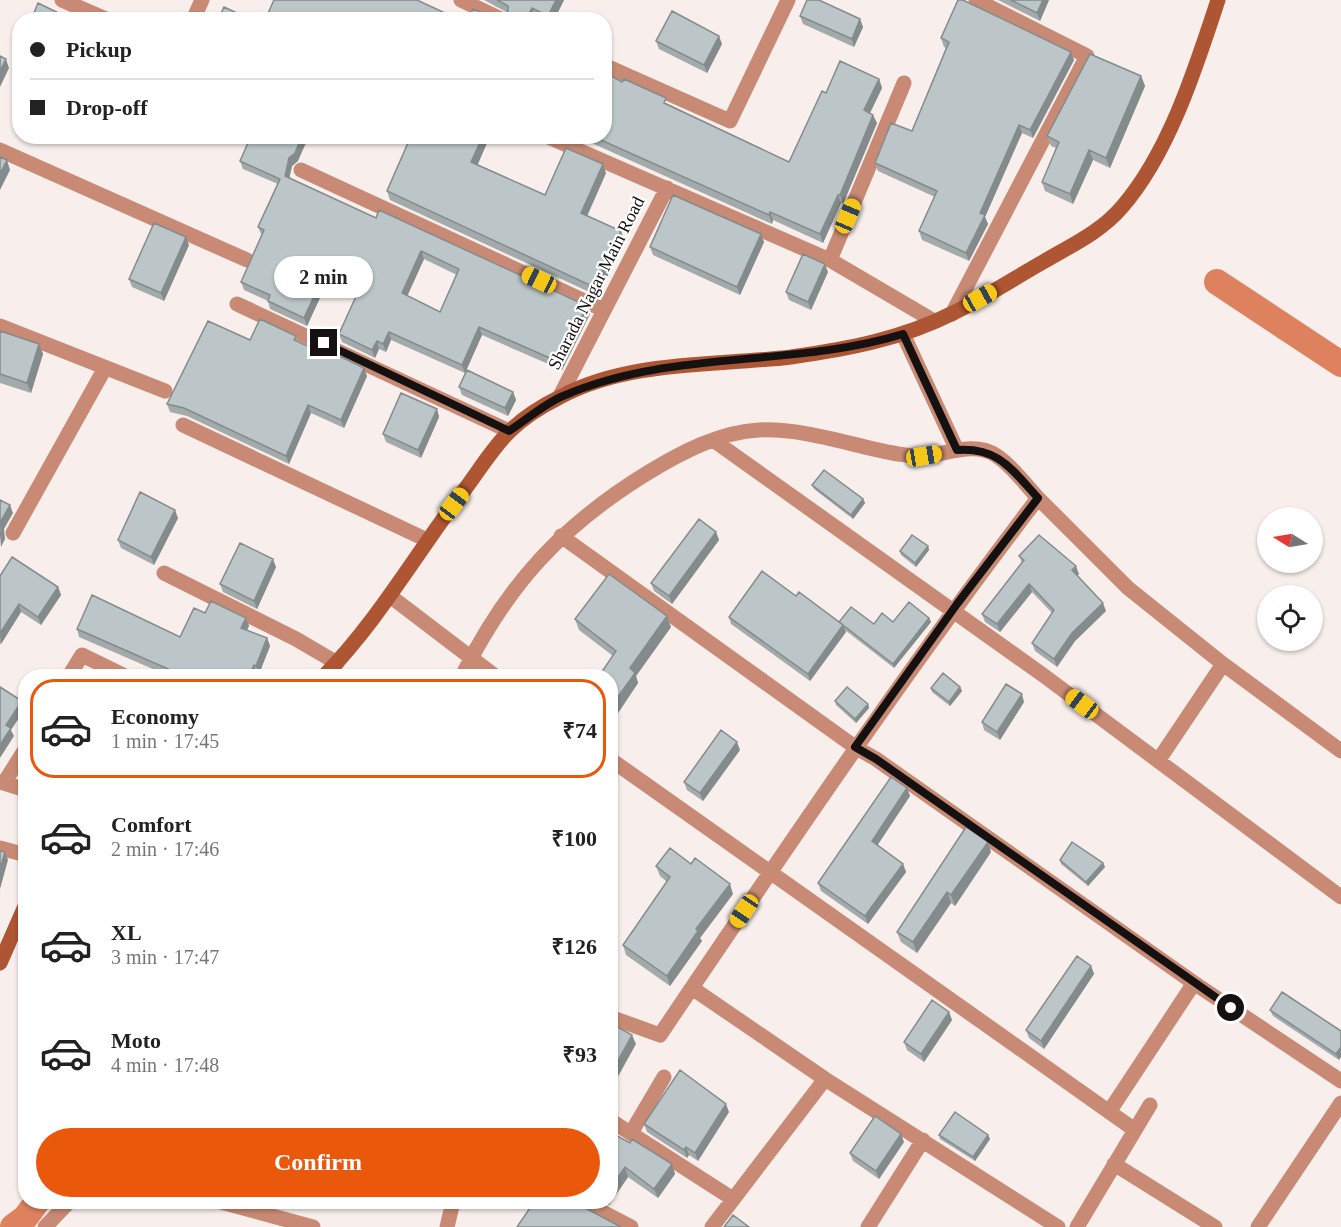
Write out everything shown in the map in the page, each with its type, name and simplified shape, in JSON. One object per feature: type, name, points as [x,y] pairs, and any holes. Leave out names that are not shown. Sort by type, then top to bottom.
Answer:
[{"type":"street","points":[[62,0],[90,12]]},
{"type":"street","points":[[461,0],[486,12]]},
{"type":"street","points":[[612,69],[729,121],[788,0]]},
{"type":"street","points":[[952,314],[1087,56],[976,0]]},
{"type":"street","points":[[331,669],[390,596],[427,540],[509,431],[560,396],[610,378],[653,369],[791,357],[872,344],[952,314],[1095,231],[1121,208],[1142,178],[1173,122],[1193,73],[1218,0]]},
{"type":"street","points":[[830,260],[904,83]]},
{"type":"street","points":[[565,144],[830,260],[934,321]]},
{"type":"street","points":[[0,150],[247,261]]},
{"type":"street","points":[[301,170],[604,310]]},
{"type":"street","name":"Sharada Nagar Main Road","points":[[560,396],[667,188]]},
{"type":"street","points":[[237,304],[509,431]]},
{"type":"street","points":[[0,326],[165,391]]},
{"type":"street","points":[[903,334],[957,450]]},
{"type":"street","points":[[13,533],[105,368]]},
{"type":"street","points":[[183,425],[427,540]]},
{"type":"street","points":[[465,669],[517,585],[561,536],[605,498],[674,457],[713,440],[758,430],[792,432],[900,454],[924,456],[974,449],[996,455],[1128,588],[1223,664],[1341,751]]},
{"type":"street","points":[[713,440],[1158,760],[1341,897]]},
{"type":"street","points":[[618,1020],[660,1035],[855,747],[952,611],[1038,498]]},
{"type":"street","points":[[561,536],[855,747],[876,759],[1194,983],[1341,1082]]},
{"type":"street","points":[[164,573],[296,639],[337,663]]},
{"type":"street","points":[[390,596],[485,669]]},
{"type":"street","points":[[73,669],[82,655],[111,669]]},
{"type":"street","points":[[1158,760],[1223,664]]},
{"type":"street","points":[[18,760],[2,783],[18,788]]},
{"type":"street","points":[[618,765],[1135,1130]]},
{"type":"street","points":[[0,848],[18,853]]},
{"type":"street","points":[[0,963],[18,922]]},
{"type":"street","points":[[1109,1112],[1194,983]]},
{"type":"street","points":[[692,988],[825,1079],[1058,1227]]},
{"type":"street","points":[[631,1133],[664,1077]]},
{"type":"street","points":[[712,1227],[825,1079]]},
{"type":"street","points":[[1258,1227],[1341,1103]]},
{"type":"street","points":[[1077,1227],[1150,1105]]},
{"type":"street","points":[[618,1125],[733,1199]]},
{"type":"street","points":[[868,1227],[923,1140]]},
{"type":"street","points":[[1114,1164],[1215,1227]]},
{"type":"street","points":[[45,1227],[62,1209]]},
{"type":"street","points":[[247,1209],[313,1227]]},
{"type":"street","points":[[447,1227],[451,1209]]},
{"type":"street","points":[[596,1209],[631,1227]]},
{"type":"building","points":[[274,0],[417,0],[443,12],[269,12]]},
{"type":"building","points":[[497,0],[556,0],[550,12],[540,12],[532,8],[530,12],[508,12],[508,6]]},
{"type":"building","points":[[807,0],[819,0],[860,19],[852,39],[800,16]]},
{"type":"building","points":[[958,0],[963,0],[1071,52],[1030,130],[1019,125],[980,213],[985,215],[966,253],[919,231],[937,191],[875,163],[891,123],[912,131],[949,42],[941,38]]},
{"type":"building","points":[[1011,0],[1043,0],[1037,13]]},
{"type":"building","points":[[38,3],[57,12],[34,12]]},
{"type":"building","points":[[224,7],[235,12],[222,12]]},
{"type":"building","points":[[672,11],[719,36],[704,65],[656,41]]},
{"type":"building","points":[[1090,54],[1141,76],[1106,158],[1089,150],[1070,194],[1042,182],[1059,142],[1047,136]]},
{"type":"building","points":[[0,56],[6,59],[0,71]]},
{"type":"building","points":[[840,61],[879,79],[864,110],[873,115],[840,195],[820,234],[770,212],[769,215],[610,144],[612,144],[612,76],[622,82],[624,79],[666,98],[664,103],[789,162],[822,91],[826,93]]},
{"type":"building","points":[[247,144],[299,144],[295,153],[289,158],[285,176],[376,218],[379,210],[587,306],[559,362],[479,327],[462,365],[389,332],[383,344],[377,341],[372,350],[339,334],[367,272],[332,257],[304,318],[268,301],[270,295],[241,282],[264,230],[258,227],[280,179],[240,161]],"holes":[[[421,251],[459,269],[440,312],[402,293]]]},
{"type":"building","points":[[408,144],[479,144],[471,162],[545,195],[566,148],[603,164],[581,213],[621,231],[594,287],[387,191]]},
{"type":"building","points":[[0,157],[7,160],[0,174]]},
{"type":"building","points":[[673,195],[761,234],[737,287],[650,247]]},
{"type":"building","points":[[154,223],[186,237],[161,293],[129,279]]},
{"type":"building","points":[[803,254],[825,264],[808,302],[786,292]]},
{"type":"building","points":[[260,319],[296,336],[294,340],[329,356],[331,352],[364,368],[341,420],[308,405],[286,456],[184,408],[167,404],[208,321],[250,340]]},
{"type":"building","points":[[0,331],[39,344],[27,383],[0,374]]},
{"type":"building","points":[[467,370],[513,392],[505,408],[459,387]]},
{"type":"building","points":[[401,393],[437,409],[418,450],[383,434]]},
{"type":"building","points":[[824,470],[863,499],[851,515],[812,485]]},
{"type":"building","points":[[140,492],[175,510],[151,557],[118,540]]},
{"type":"building","points":[[0,500],[10,505],[1,521],[0,535]]},
{"type":"building","points":[[699,519],[716,532],[669,596],[651,583]]},
{"type":"building","points":[[912,535],[928,546],[915,563],[900,551]]},
{"type":"building","points":[[1039,535],[1076,566],[1072,570],[1103,603],[1072,633],[1054,659],[1032,643],[1054,610],[1029,584],[997,624],[982,614],[1024,560],[1019,556]]},
{"type":"building","points":[[240,543],[273,559],[254,601],[220,584]]},
{"type":"building","points":[[12,557],[58,587],[38,617],[19,604],[0,633],[0,576]]},
{"type":"building","points":[[762,571],[796,596],[799,592],[843,625],[808,674],[729,617]]},
{"type":"building","points":[[609,574],[667,616],[630,668],[635,673],[618,697],[618,669],[604,669],[616,651],[575,619]]},
{"type":"building","points":[[92,595],[180,637],[194,608],[205,613],[211,601],[246,618],[241,628],[267,638],[256,666],[254,665],[252,669],[168,669],[77,629]]},
{"type":"building","points":[[909,602],[929,618],[893,664],[839,622],[851,607],[874,624],[882,613],[893,622]]},
{"type":"building","points":[[943,673],[960,687],[949,702],[931,688]]},
{"type":"building","points":[[1006,684],[1022,694],[997,732],[982,722]]},
{"type":"building","points":[[0,687],[18,698],[18,707],[6,725],[11,728],[0,745]]},
{"type":"building","points":[[847,687],[868,704],[855,719],[835,701]]},
{"type":"building","points":[[721,730],[737,742],[700,793],[684,782]]},
{"type":"building","points":[[891,777],[907,788],[872,841],[903,864],[865,916],[818,883]]},
{"type":"building","points":[[966,827],[988,842],[951,895],[947,892],[913,942],[897,932]]},
{"type":"building","points":[[1072,842],[1103,863],[1086,882],[1060,860]]},
{"type":"building","points":[[670,848],[691,864],[695,858],[730,884],[696,929],[698,931],[667,976],[623,945],[670,877],[656,866]]},
{"type":"building","points":[[0,851],[5,852],[0,869]]},
{"type":"building","points":[[1077,956],[1091,966],[1041,1041],[1026,1030]]},
{"type":"building","points":[[1282,992],[1341,1031],[1341,1047],[1336,1054],[1270,1010]]},
{"type":"building","points":[[932,1000],[949,1012],[921,1054],[904,1042]]},
{"type":"building","points":[[618,1027],[632,1035],[618,1060]]},
{"type":"building","points":[[680,1070],[726,1104],[695,1153],[686,1147],[684,1150],[644,1124]]},
{"type":"building","points":[[955,1112],[988,1135],[973,1157],[939,1135]]},
{"type":"building","points":[[875,1116],[901,1134],[876,1171],[850,1153]]},
{"type":"building","points":[[618,1136],[630,1143],[632,1139],[672,1164],[654,1189],[625,1167],[618,1177]]},
{"type":"building","points":[[529,1209],[587,1209],[621,1227],[517,1227]]},
{"type":"building","points":[[733,1215],[749,1227],[724,1227]]},
{"type":"waterway","points":[[1217,282],[1341,364]]},
{"type":"waterway","points":[[13,1227],[25,1218],[32,1209]]},
{"type":"route","points":[[324,343],[509,431],[560,396],[610,378],[653,369],[791,357],[872,344],[903,334],[957,450],[974,449],[996,455],[1038,498],[957,604],[855,747],[876,759],[1231,1008]]}]
